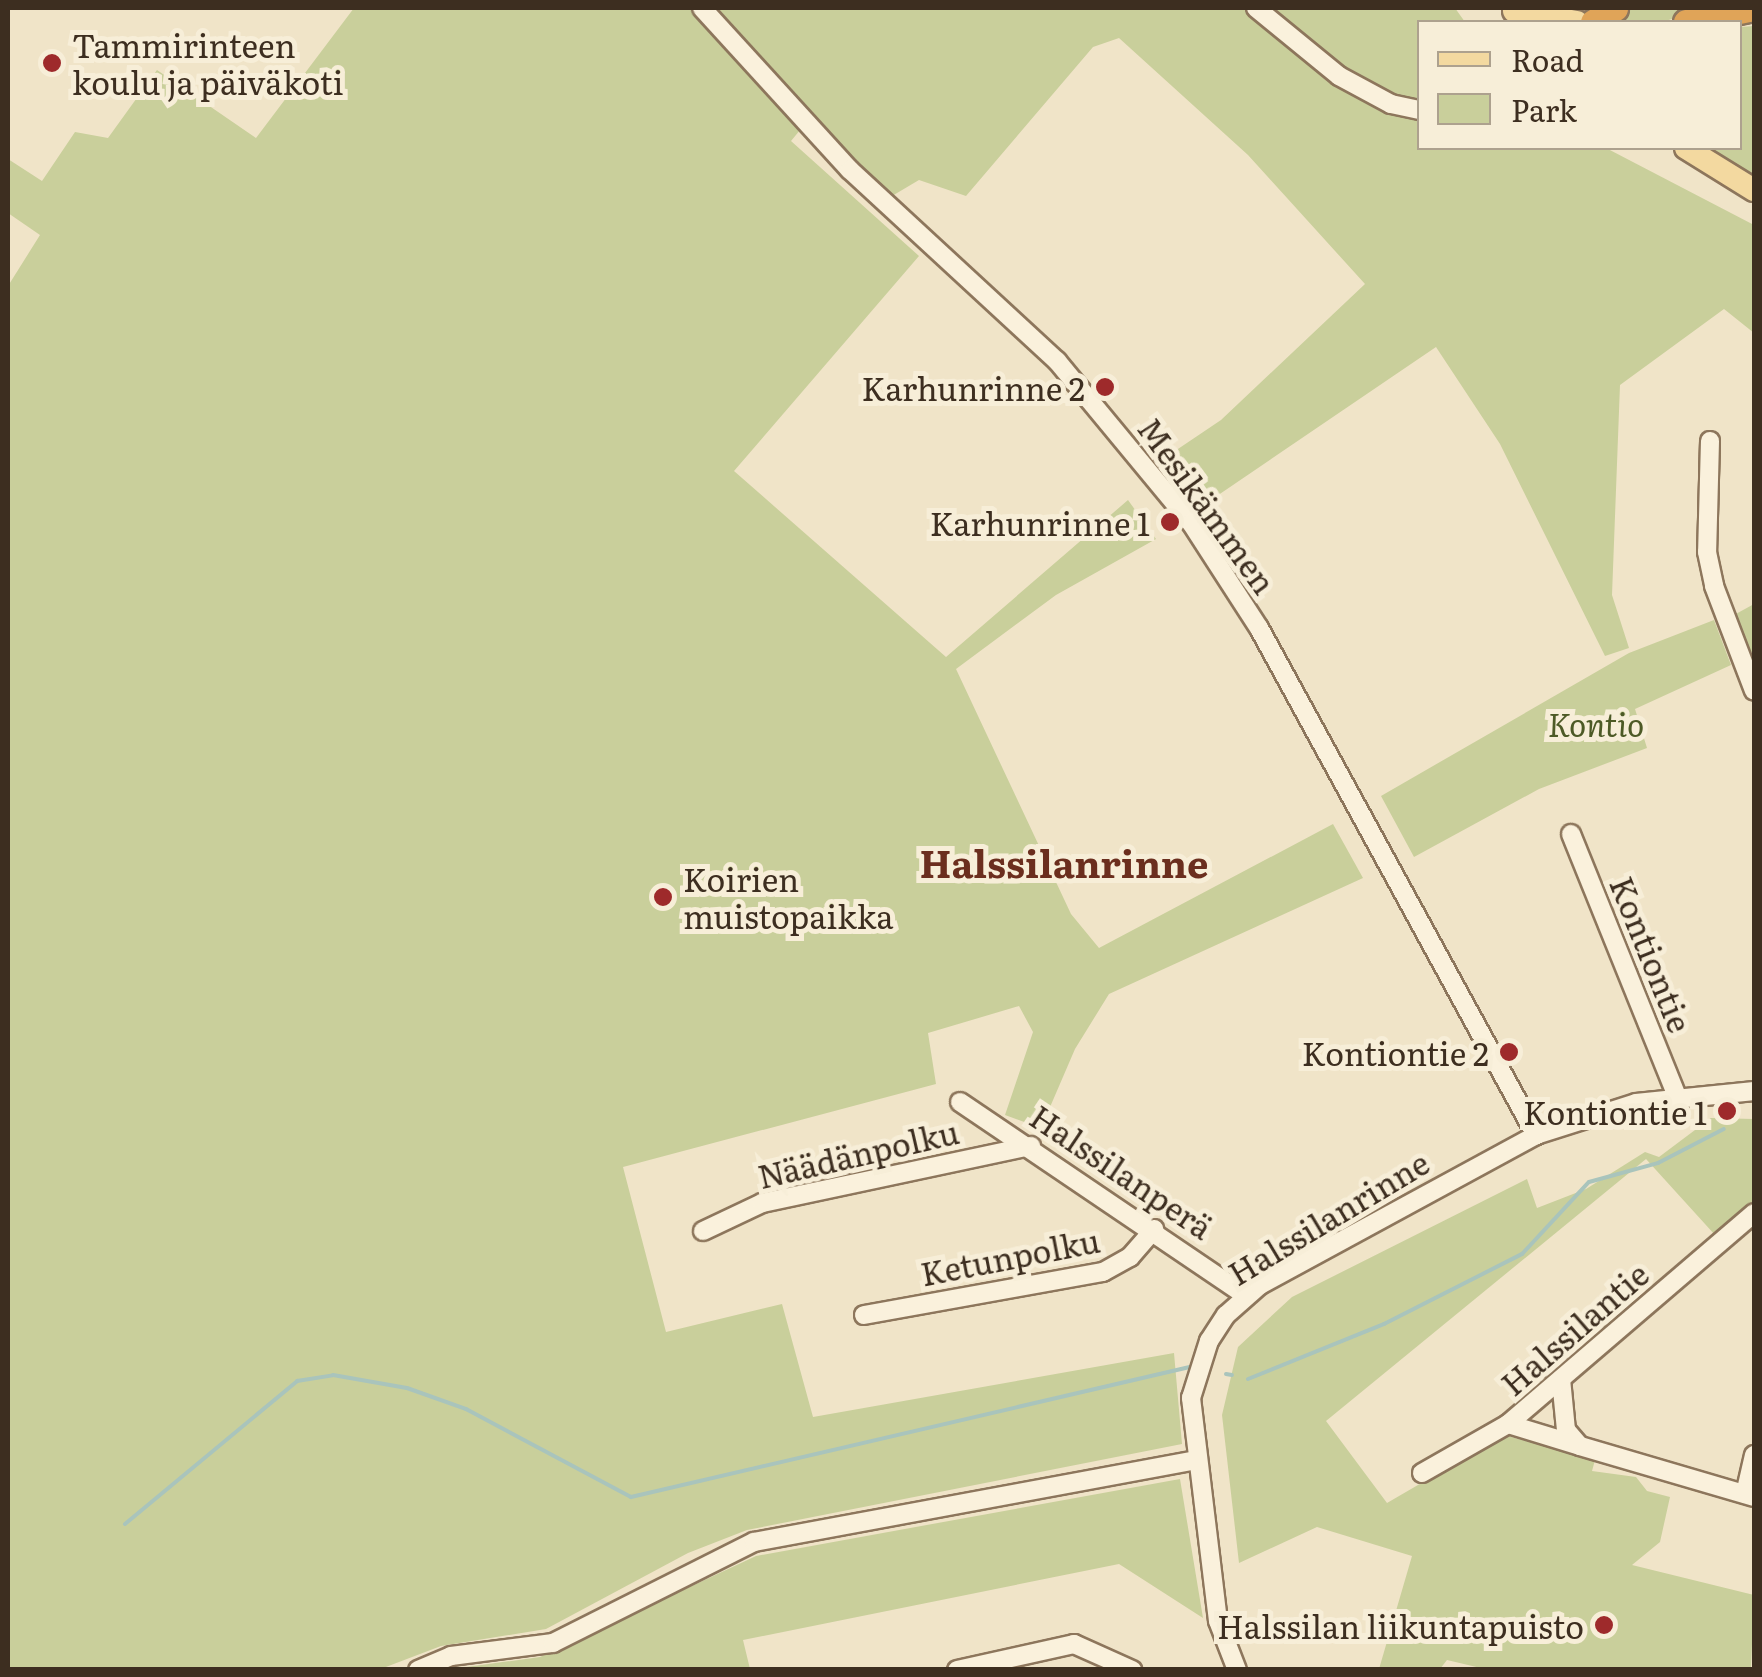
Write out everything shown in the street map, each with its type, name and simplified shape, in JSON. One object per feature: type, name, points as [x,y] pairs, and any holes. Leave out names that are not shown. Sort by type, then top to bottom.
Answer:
[{"type":"highway","points":[[1696,20],[1754,8]]},
{"type":"main road","points":[[1515,14],[1562,20]]},
{"type":"main road","points":[[1689,150],[1754,190]]},
{"type":"street","name":"Mesikämmen","points":[[702,8],[850,170],[1057,361],[1191,524],[1259,628],[1536,1135]]},
{"type":"street","points":[[1256,8],[1339,76],[1391,104],[1417,109]]},
{"type":"street","points":[[1710,441],[1708,552],[1714,586],[1754,690]]},
{"type":"street","name":"Kontiontie","points":[[1572,834],[1678,1097]]},
{"type":"street","name":"Halssilanrinne","points":[[1237,1670],[1218,1621],[1191,1398],[1199,1364],[1217,1328],[1246,1296],[1536,1135],[1678,1097],[1754,1090]]},
{"type":"street","name":"Halssilanperä","points":[[960,1102],[1032,1146],[1246,1296]]},
{"type":"street","name":"Näädänpolku","points":[[703,1232],[762,1203],[1032,1146]]},
{"type":"street","name":"Halssilantie","points":[[1422,1473],[1508,1424],[1754,1213]]},
{"type":"street","name":"Ketunpolku","points":[[864,1316],[1103,1272],[1130,1257],[1154,1229]]},
{"type":"street","points":[[1561,1379],[1566,1430],[1580,1446]]},
{"type":"street","points":[[1508,1424],[1750,1495],[1754,1455]]},
{"type":"street","points":[[418,1670],[451,1656],[553,1643],[754,1542],[1196,1460]]},
{"type":"street","points":[[957,1670],[1074,1644],[1094,1648],[1132,1670]]},
{"type":"green space","points":[[354,8],[1455,8],[1464,20],[1417,20],[1417,150],[1610,150],[1754,225],[1754,333],[1724,309],[1620,385],[1612,595],[1629,648],[1605,656],[1500,444],[1436,347],[1208,502],[1172,453],[1221,420],[1365,284],[1248,155],[1119,38],[1093,47],[966,196],[919,180],[892,196],[810,118],[791,141],[919,256],[734,471],[946,657],[1128,500],[1156,539],[1056,595],[956,669],[1071,914],[1099,948],[1333,824],[1363,878],[1109,994],[1075,1049],[1041,1128],[1005,1115],[1033,1032],[1019,1006],[928,1033],[936,1084],[623,1167],[666,1332],[782,1304],[813,1417],[1174,1353],[1182,1444],[747,1530],[688,1553],[546,1629],[441,1646],[378,1670],[8,1669],[8,286],[40,235],[8,213],[8,159],[42,181],[75,132],[108,138],[157,70],[256,138]]},
{"type":"green space","points":[[1623,8],[1713,8],[1668,20],[1622,20]]},
{"type":"green space","points":[[1754,26],[1754,177],[1708,150],[1742,150],[1742,27]]},
{"type":"green space","points":[[1754,604],[1754,651],[1751,652],[1734,615]]},
{"type":"green space","name":"Kontio","points":[[1714,620],[1731,665],[1635,709],[1647,748],[1539,789],[1414,857],[1381,796],[1629,653]]},
{"type":"green space","points":[[1711,1118],[1754,1119],[1754,1201],[1715,1235],[1646,1159],[1326,1421],[1387,1503],[1504,1435],[1595,1460],[1592,1471],[1636,1477],[1647,1491],[1670,1497],[1660,1542],[1632,1565],[1754,1595],[1751,1669],[1489,1670],[1447,1660],[1440,1669],[1379,1669],[1412,1556],[1317,1527],[1239,1563],[1222,1415],[1238,1347],[1292,1297],[1527,1179],[1537,1208],[1586,1189],[1645,1152],[1659,1157]]},
{"type":"green space","points":[[1180,1479],[1203,1618],[1119,1564],[743,1640],[750,1669],[445,1670],[540,1657],[756,1556]]},
{"type":"waterway","points":[[1248,1379],[1384,1324],[1522,1254],[1589,1182],[1658,1163],[1724,1129]]},
{"type":"waterway","points":[[125,1524],[297,1381],[333,1375],[407,1388],[466,1409],[631,1497],[1194,1366]]},
{"type":"waterway","points":[[1226,1374],[1232,1375]]},
{"type":"place","name":"Tammirinteen koulu ja päiväkoti","points":[[52,63]]},
{"type":"place","name":"Karhunrinne 2","points":[[1105,387]]},
{"type":"place","name":"Karhunrinne 1","points":[[1170,522]]},
{"type":"place","name":"Koirien muistopaikka","points":[[663,897]]},
{"type":"place","name":"Kontiontie 2","points":[[1509,1052]]},
{"type":"place","name":"Kontiontie 1","points":[[1727,1111]]},
{"type":"place","name":"Halssilan liikuntapuisto","points":[[1604,1625]]},
{"type":"district","name":"Halssilanrinne","points":[[1064,862]]}]
